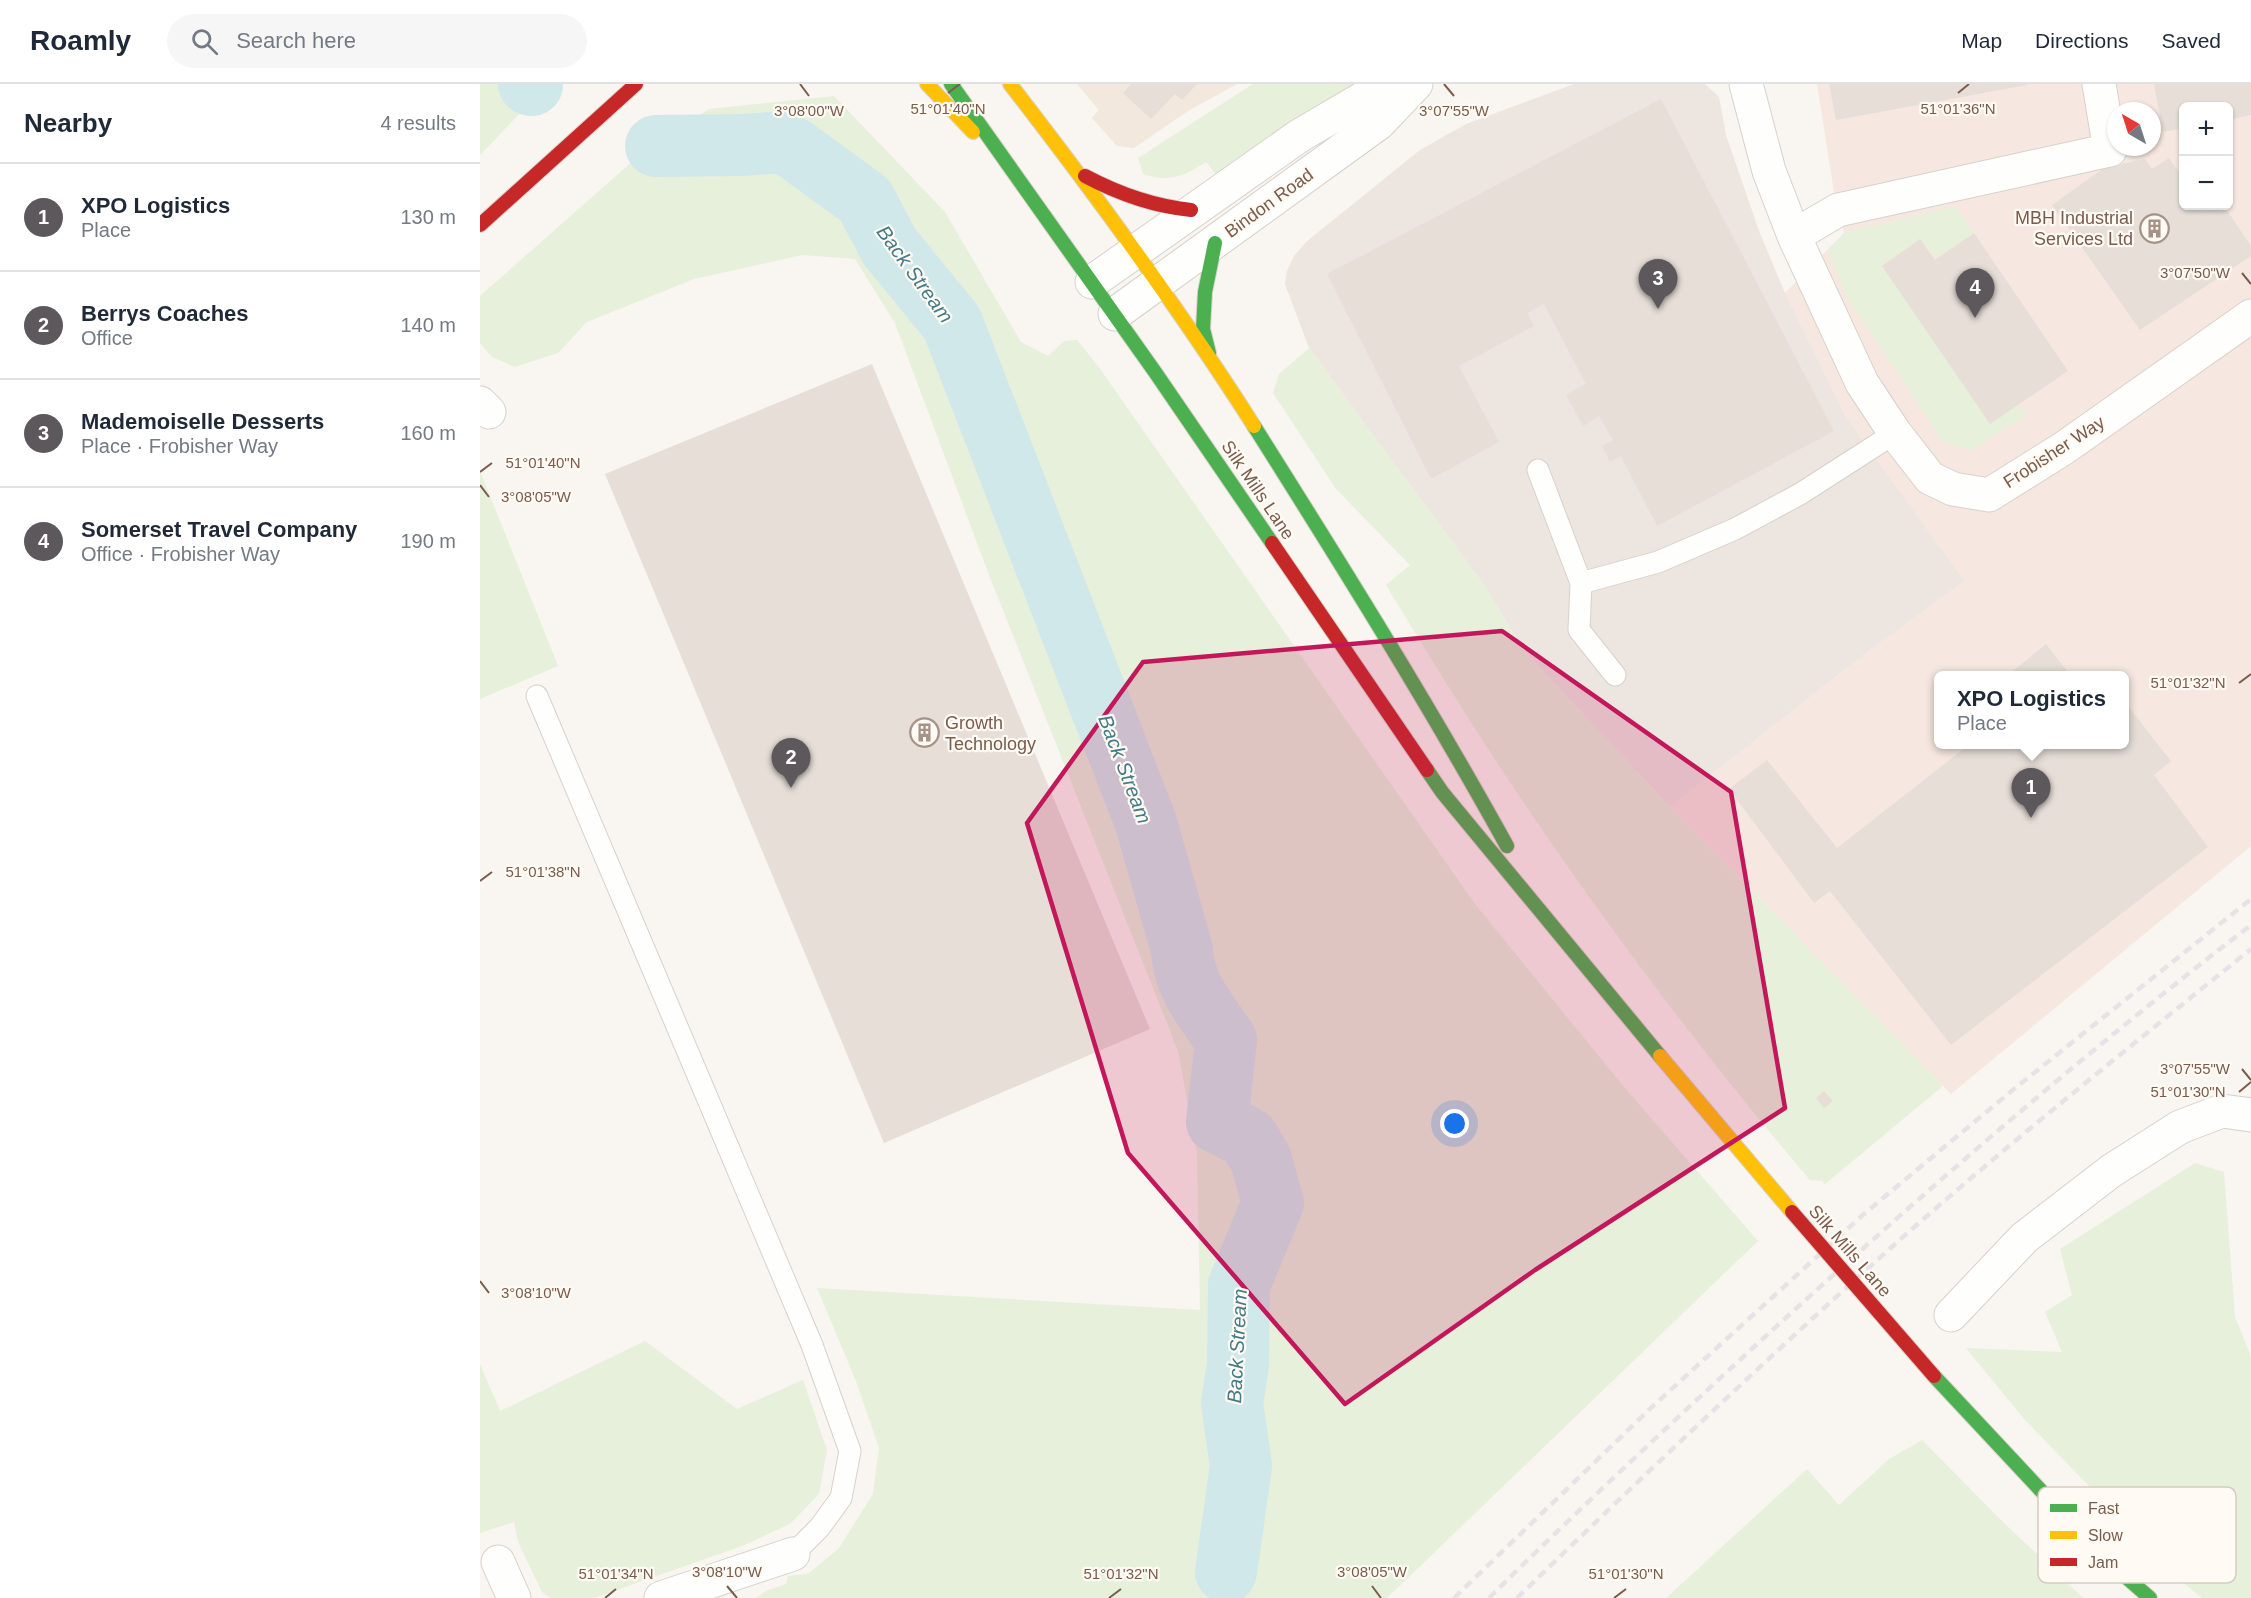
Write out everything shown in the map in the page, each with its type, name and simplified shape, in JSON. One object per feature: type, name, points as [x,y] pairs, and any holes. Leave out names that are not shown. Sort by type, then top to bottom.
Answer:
[{"type":"main road","points":[[480,225],[636,84]]},
{"type":"main road","points":[[927,84],[1018,179]]},
{"type":"main road","name":"Silk Mills Lane","points":[[951,84],[1115,314],[1442,792],[1792,1212],[1934,1376],[2038,1487]]},
{"type":"main road","name":"Silk Mills Lane","points":[[1010,84],[1078,172],[1210,357],[1458,757],[1542,911]]},
{"type":"main road","points":[[1078,172],[1116,193],[1164,208],[1191,210]]},
{"type":"main road","points":[[1210,357],[1203,329],[1205,292],[1215,243]]},
{"type":"main road","name":"Silk Mills Lane","points":[[2133,1583],[2150,1598]]},
{"type":"street","name":"Bindon Road","points":[[1092,282],[1299,136],[1362,99],[1403,84]]},
{"type":"street","name":"Bindon Road","points":[[1115,314],[1378,123],[1416,84]]},
{"type":"street","name":"Frobisher Way","points":[[1746,84],[1769,171],[1794,236],[1862,383],[1895,433],[1930,478],[1953,489],[1989,495],[2064,448],[2251,316]]},
{"type":"street","points":[[1794,236],[1838,210],[2110,150],[2099,84]]},
{"type":"street","points":[[1952,1315],[2024,1238],[2111,1171],[2180,1127],[2222,1111],[2251,1114]]},
{"type":"street","points":[[661,1598],[793,1554]]},
{"type":"street","points":[[498,1562],[513,1598]]},
{"type":"lane","points":[[1581,583],[1658,562],[1735,529],[1800,494],[1895,433]]},
{"type":"lane","points":[[1538,470],[1581,583],[1579,630],[1615,675]]},
{"type":"lane","points":[[537,696],[812,1345],[850,1451],[841,1498],[820,1527],[793,1554]]},
{"type":"highlighted area","points":[[1502,631],[1731,792],[1785,1108],[1535,1270],[1345,1404],[1128,1153],[1027,823],[1143,662]]},
{"type":"shaded area","points":[[1077,84],[1237,84],[1188,111],[1134,148],[1117,146],[1092,118],[1099,110]]},
{"type":"shaded area","points":[[1574,84],[1705,84],[1719,97],[1726,135],[1759,231],[1785,293],[1846,417],[1964,581],[1871,649],[1670,807],[1525,652],[1484,585],[1309,348],[1285,284],[1287,271],[1294,256],[1306,242],[1420,150],[1466,124]]},
{"type":"shaded area","points":[[1817,84],[2251,84],[2251,846],[1951,1094],[1670,807],[1871,649],[1963,581],[1846,417],[1785,293],[1844,233],[1834,192]]},
{"type":"green space","points":[[480,84],[548,84],[480,155]]},
{"type":"green space","points":[[1253,84],[1384,84],[1219,178],[1206,162],[1176,177],[1160,178],[1143,174],[1138,158]]},
{"type":"green space","points":[[834,96],[945,212],[1021,342],[1048,356],[1064,341],[1077,340],[1098,366],[1475,904],[1624,1087],[1758,1241],[1387,1598],[756,1598],[768,1590],[786,1584],[788,1576],[808,1574],[839,1548],[873,1494],[879,1448],[856,1381],[817,1288],[1200,1310],[1197,1153],[1178,1051],[989,575],[895,323],[855,259],[802,255],[694,279],[587,322],[558,353],[515,367],[492,357],[480,343],[480,296],[634,160],[709,109]]},
{"type":"green space","points":[[1957,206],[1974,233],[1935,260],[1920,239],[1882,266],[2028,415],[1970,450],[1944,443],[1845,294],[1828,250],[1844,233]]},
{"type":"green space","points":[[1309,348],[1484,585],[1525,652],[1670,807],[1943,1086],[1824,1185],[1823,1181],[1810,1180],[1734,1088],[1625,946],[1487,747],[1386,585],[1410,565],[1336,489],[1273,393],[1279,374]]},
{"type":"green space","points":[[480,471],[558,666],[480,699]]},
{"type":"green space","points":[[2195,1163],[2224,1172],[2235,1317],[2251,1356],[2251,1598],[2202,1598],[2184,1583],[2236,1583],[2236,1487],[2090,1487],[2025,1420],[1966,1348],[2062,1352],[2045,1312],[2072,1295],[2060,1249]]},
{"type":"green space","points":[[645,1341],[737,1409],[803,1380],[827,1450],[819,1494],[790,1524],[742,1546],[594,1598],[550,1598],[542,1592],[518,1542],[514,1522],[480,1533],[480,1364],[500,1411]]},
{"type":"green space","points":[[1922,1440],[2038,1555],[2038,1583],[2067,1583],[2083,1598],[1666,1598],[1807,1469],[1839,1505],[1889,1459]]},
{"type":"building","points":[[1131,84],[1197,84],[1182,100],[1175,94],[1151,119],[1123,93]]},
{"type":"building","points":[[1829,84],[2027,84],[2027,85],[1836,120]]},
{"type":"building","points":[[2154,84],[2251,84],[2251,115],[2233,119],[2233,102],[2179,102],[2179,129],[2163,132],[2161,102],[2157,102]]},
{"type":"building","points":[[1661,99],[1834,431],[1657,526],[1621,456],[1610,462],[1602,446],[1613,440],[1599,416],[1583,426],[1566,395],[1586,384],[1544,304],[1527,313],[1534,326],[1459,366],[1499,442],[1431,479],[1327,274]]},
{"type":"building","name":"MBH Industrial Services Ltd","points":[[2169,158],[2179,172],[2179,210],[2227,210],[2251,246],[2251,256],[2140,330],[2052,205],[2104,168],[2145,159],[2152,169]]},
{"type":"building","points":[[1974,233],[2068,371],[1990,424],[1882,266],[1920,239],[1935,260]]},
{"type":"building","name":"Growth Technology","points":[[872,364],[1150,1029],[884,1143],[605,474]]},
{"type":"building","points":[[2046,644],[2067,671],[2013,671]]},
{"type":"building","points":[[2129,707],[2171,761],[2154,775],[2208,847],[1951,1045],[1830,891],[1814,903],[1729,789],[1767,760],[1837,848],[1964,749],[2129,749]]},
{"type":"building","points":[[1824,1091],[1833,1101],[1824,1108],[1816,1098]]},
{"type":"waterway","name":"Back Stream","points":[[656,146],[785,142],[865,200],[889,246],[952,323],[1146,823],[1191,986],[1226,1040],[1217,1122],[1248,1138],[1261,1160],[1273,1203],[1239,1285],[1238,1365],[1232,1403],[1241,1466],[1226,1572]]},
{"type":"railway","points":[[1454,1598],[1653,1406],[1865,1213],[2014,1089],[2251,899]]},
{"type":"railway","points":[[1489,1598],[1689,1407],[1877,1236],[2061,1077],[2251,925]]},
{"type":"railway","points":[[1517,1598],[1704,1419],[1894,1245],[2026,1132],[2251,949]]},
{"type":"traffic: fast","points":[[951,84],[1155,372],[1272,543]]},
{"type":"traffic: fast","points":[[1209,353],[1203,329],[1205,292],[1215,243]]},
{"type":"traffic: fast","points":[[1254,426],[1415,687],[1507,846]]},
{"type":"traffic: fast","points":[[1427,770],[1442,792],[1660,1056]]},
{"type":"traffic: fast","points":[[1934,1376],[2038,1487]]},
{"type":"traffic: fast","points":[[2133,1583],[2150,1598]]},
{"type":"traffic: slow","points":[[927,84],[973,132]]},
{"type":"traffic: slow","points":[[1010,84],[1136,252],[1254,426]]},
{"type":"traffic: slow","points":[[1660,1056],[1792,1212]]},
{"type":"traffic: jam","points":[[480,225],[636,84]]},
{"type":"traffic: jam","points":[[1085,176],[1136,198],[1163,206],[1191,210]]},
{"type":"traffic: jam","points":[[1272,543],[1427,770]]},
{"type":"traffic: jam","points":[[1792,1212],[1934,1376]]},
{"type":"place","name":"MBH Industrial Services Ltd","points":[[2154,228]]},
{"type":"place","name":"Mademoiselle Desserts","points":[[1658,309]]},
{"type":"place","name":"Somerset Travel Company","points":[[1975,318]]},
{"type":"place","name":"Growth Technology","points":[[924,733]]},
{"type":"place","name":"Berrys Coaches","points":[[791,788]]},
{"type":"place","name":"XPO Logistics","points":[[2031,818]]}]
